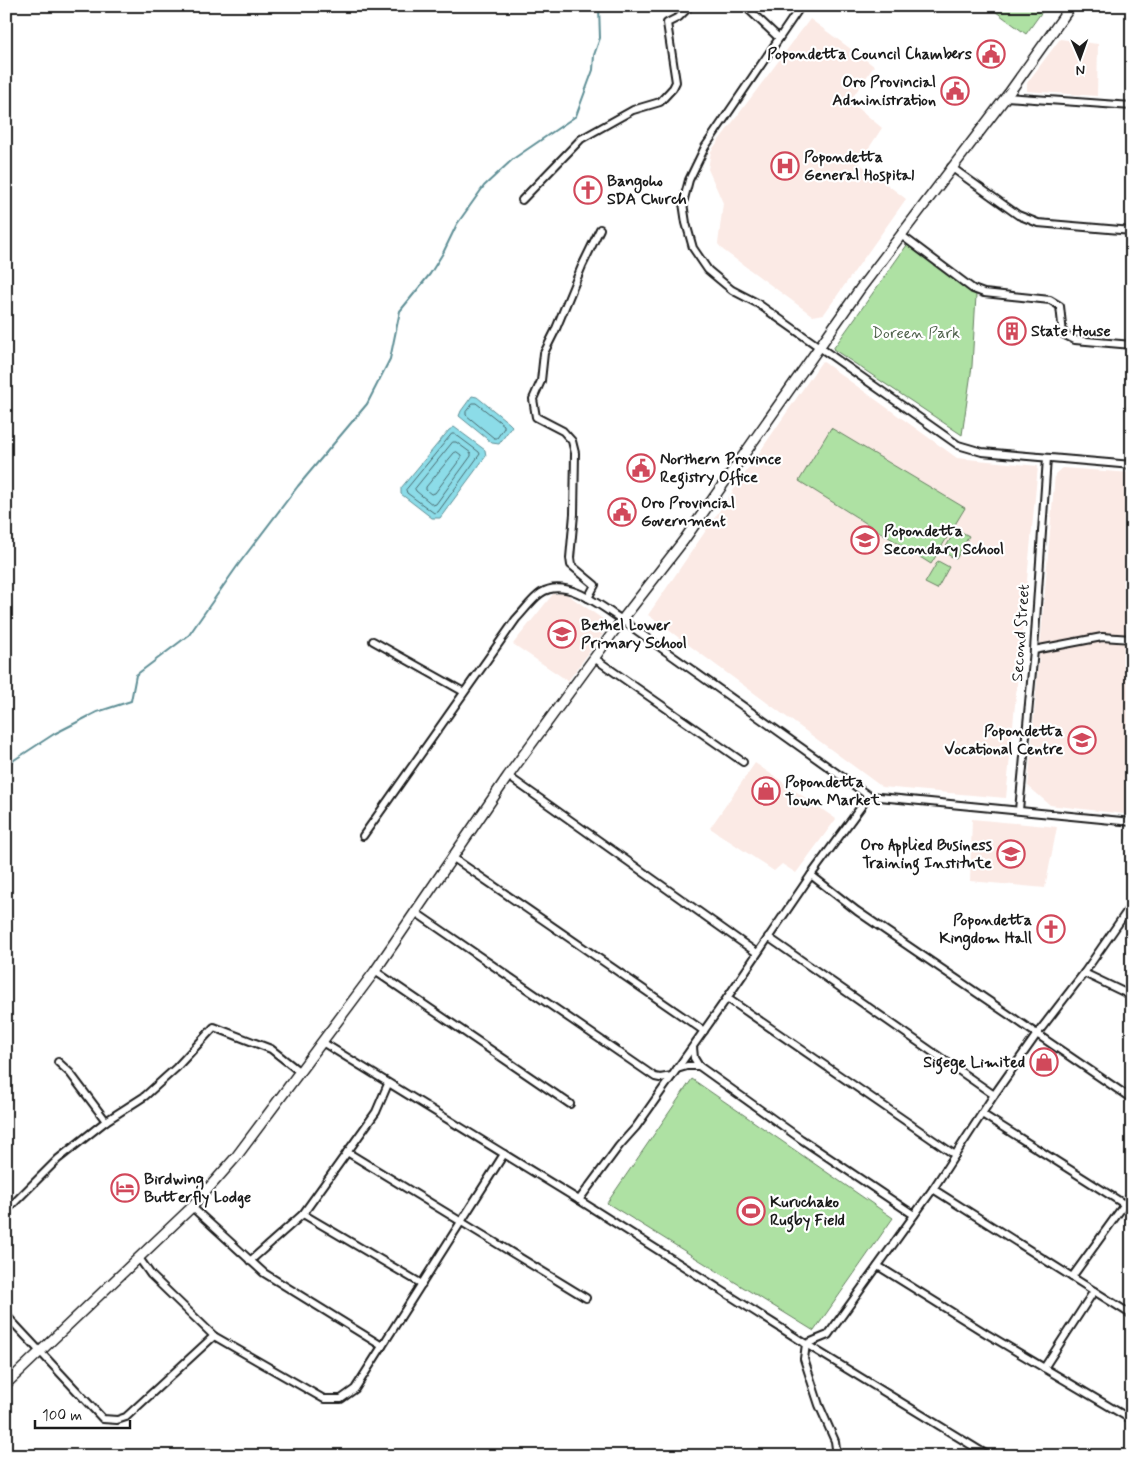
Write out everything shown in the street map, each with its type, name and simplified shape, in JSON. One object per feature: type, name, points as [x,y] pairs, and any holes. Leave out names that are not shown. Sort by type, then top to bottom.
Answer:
[{"type":"main road","points":[[6,1384],[192,1208],[236,1157],[375,971],[508,776],[622,620],[684,540],[901,235],[1071,6]]},
{"type":"street","points":[[522,200],[581,139],[633,110],[660,102],[673,88],[676,82],[667,23],[679,16],[690,6]]},
{"type":"street","points":[[745,6],[779,38]]},
{"type":"street","points":[[801,6],[705,147],[689,180],[683,203],[686,223],[693,248],[708,270],[732,290],[757,303],[958,445],[982,452],[1132,465]]},
{"type":"street","points":[[1006,96],[1132,106]]},
{"type":"street","points":[[951,167],[1018,215],[1038,223],[1132,231]]},
{"type":"street","points":[[588,598],[595,585],[572,565],[570,558],[574,514],[575,453],[572,441],[562,432],[536,418],[533,399],[541,381],[544,353],[600,229]]},
{"type":"street","points":[[901,235],[973,289],[984,293],[1050,300],[1060,306],[1063,334],[1075,340],[1132,345]]},
{"type":"street","name":"Second Street","points":[[1020,810],[1034,650],[1046,458]]},
{"type":"street","points":[[363,836],[516,619],[541,593],[562,587],[588,598],[622,620],[869,796],[1132,822]]},
{"type":"street","points":[[1034,650],[1102,636],[1132,639]]},
{"type":"street","points":[[373,641],[464,692]]},
{"type":"street","points":[[594,658],[743,762]]},
{"type":"street","points":[[508,776],[757,953]]},
{"type":"street","points":[[579,1200],[619,1146],[636,1128],[811,875],[869,796]]},
{"type":"street","points":[[452,857],[704,1031]]},
{"type":"street","points":[[811,875],[858,911],[1132,1099]]},
{"type":"street","points":[[806,1344],[828,1336],[933,1189],[994,1095],[1037,1034],[1084,973],[1132,904]]},
{"type":"street","points":[[415,912],[655,1077],[672,1076]]},
{"type":"street","points":[[768,937],[994,1095]]},
{"type":"street","points":[[375,971],[570,1104]]},
{"type":"street","points":[[1084,973],[1132,996]]},
{"type":"street","points":[[727,998],[955,1155]]},
{"type":"street","points":[[6,1211],[58,1159],[106,1121],[145,1096],[176,1068],[214,1027],[271,1049],[300,1072]]},
{"type":"street","points":[[322,1042],[579,1200],[806,1344],[990,1456]]},
{"type":"street","points":[[693,1046],[694,1058],[699,1066],[801,1139],[914,1215]]},
{"type":"street","points":[[58,1062],[70,1073],[106,1121]]},
{"type":"street","points":[[677,1069],[695,1065],[699,1066]]},
{"type":"street","points":[[655,1077],[660,1093]]},
{"type":"street","points":[[250,1260],[303,1214],[376,1112],[388,1084]]},
{"type":"street","points":[[982,1114],[1132,1209]]},
{"type":"street","points":[[347,1152],[586,1298]]},
{"type":"street","points":[[139,1258],[151,1275],[214,1336],[324,1398],[341,1399],[355,1389],[504,1154]]},
{"type":"street","points":[[933,1189],[1132,1315]]},
{"type":"street","points":[[1072,1277],[1132,1194]]},
{"type":"street","points":[[192,1208],[264,1273],[382,1346]]},
{"type":"street","points":[[303,1214],[422,1284]]},
{"type":"street","points":[[878,1266],[1132,1420]]},
{"type":"street","points":[[1044,1368],[1094,1291]]},
{"type":"street","points":[[6,1315],[103,1419],[117,1420],[126,1417],[214,1336]]},
{"type":"street","points":[[806,1344],[804,1358],[819,1405],[835,1441],[837,1456]]},
{"type":"shaded area","name":"Popondetta General Hospital","points":[[810,19],[874,66],[850,101],[882,128],[859,163],[906,199],[824,314],[813,316],[723,250],[718,244],[723,203],[708,169],[711,151]]},
{"type":"shaded area","points":[[1060,39],[1098,44],[1097,96],[1027,91],[1027,83]]},
{"type":"shaded area","name":"Popondetta Secondary School","points":[[822,361],[957,458],[1038,466],[1006,798],[882,787],[648,615]]},
{"type":"shaded area","points":[[1062,468],[1132,473],[1132,815],[1050,805],[1028,786],[1055,474]]},
{"type":"shaded area","name":"Bethel Lower Primary School","points":[[565,593],[610,624],[568,681],[513,644],[553,594]]},
{"type":"shaded area","name":"Popondetta Town Market","points":[[755,763],[836,819],[796,873],[782,864],[774,871],[710,828]]},
{"type":"shaded area","name":"Oro Applied Business Training Institute","points":[[972,819],[1057,827],[1045,888],[970,881]]},
{"type":"green space","points":[[988,6],[1046,6],[1026,34]]},
{"type":"green space","name":"Doreen Park","points":[[907,245],[976,295],[972,366],[962,435],[833,349]]},
{"type":"green space","points":[[831,428],[965,508],[931,564],[799,481]]},
{"type":"green space","points":[[956,529],[969,536],[956,559],[943,552]]},
{"type":"green space","points":[[938,561],[949,567],[937,589],[925,583]]},
{"type":"green space","name":"Kuruchako Rugby Field","points":[[692,1079],[893,1218],[814,1331],[607,1203]]},
{"type":"water","points":[[472,396],[477,397],[512,426],[499,444],[492,443],[459,416]]},
{"type":"water","points":[[454,427],[485,450],[486,456],[440,518],[432,518],[401,494],[401,488],[449,430]]},
{"type":"waterway","points":[[6,768],[11,762],[54,734],[97,712],[131,701],[136,675],[189,635],[238,565],[298,486],[367,404],[390,359],[400,311],[430,274],[457,224],[484,186],[513,159],[576,116],[593,70],[594,55],[600,38],[599,6]]},
{"type":"place","name":"Popondetta Council Chambers","points":[[991,54]]},
{"type":"place","name":"Oro Provincial Administration","points":[[955,91]]},
{"type":"place","name":"Popondetta General Hospital","points":[[785,166]]},
{"type":"place","name":"Bangoho SDA Church","points":[[588,190]]},
{"type":"place","name":"State House","points":[[1012,331]]},
{"type":"place","name":"Northern Province Registry Office","points":[[641,468]]},
{"type":"place","name":"Oro Provincial Government","points":[[622,512]]},
{"type":"place","name":"Popondetta Secondary School","points":[[865,540]]},
{"type":"place","name":"Bethel Lower Primary School","points":[[562,634]]},
{"type":"place","name":"Popondetta Vocational Centre","points":[[1082,740]]},
{"type":"place","name":"Popondetta Town Market","points":[[766,791]]},
{"type":"place","name":"Oro Applied Business Training Institute","points":[[1011,854]]},
{"type":"place","name":"Popondetta Kingdom Hall","points":[[1051,929]]},
{"type":"place","name":"Sigege Limited","points":[[1044,1062]]},
{"type":"place","name":"Birdwing Butterfly Lodge","points":[[125,1188]]},
{"type":"place","name":"Kuruchako Rugby Field","points":[[751,1211]]}]
